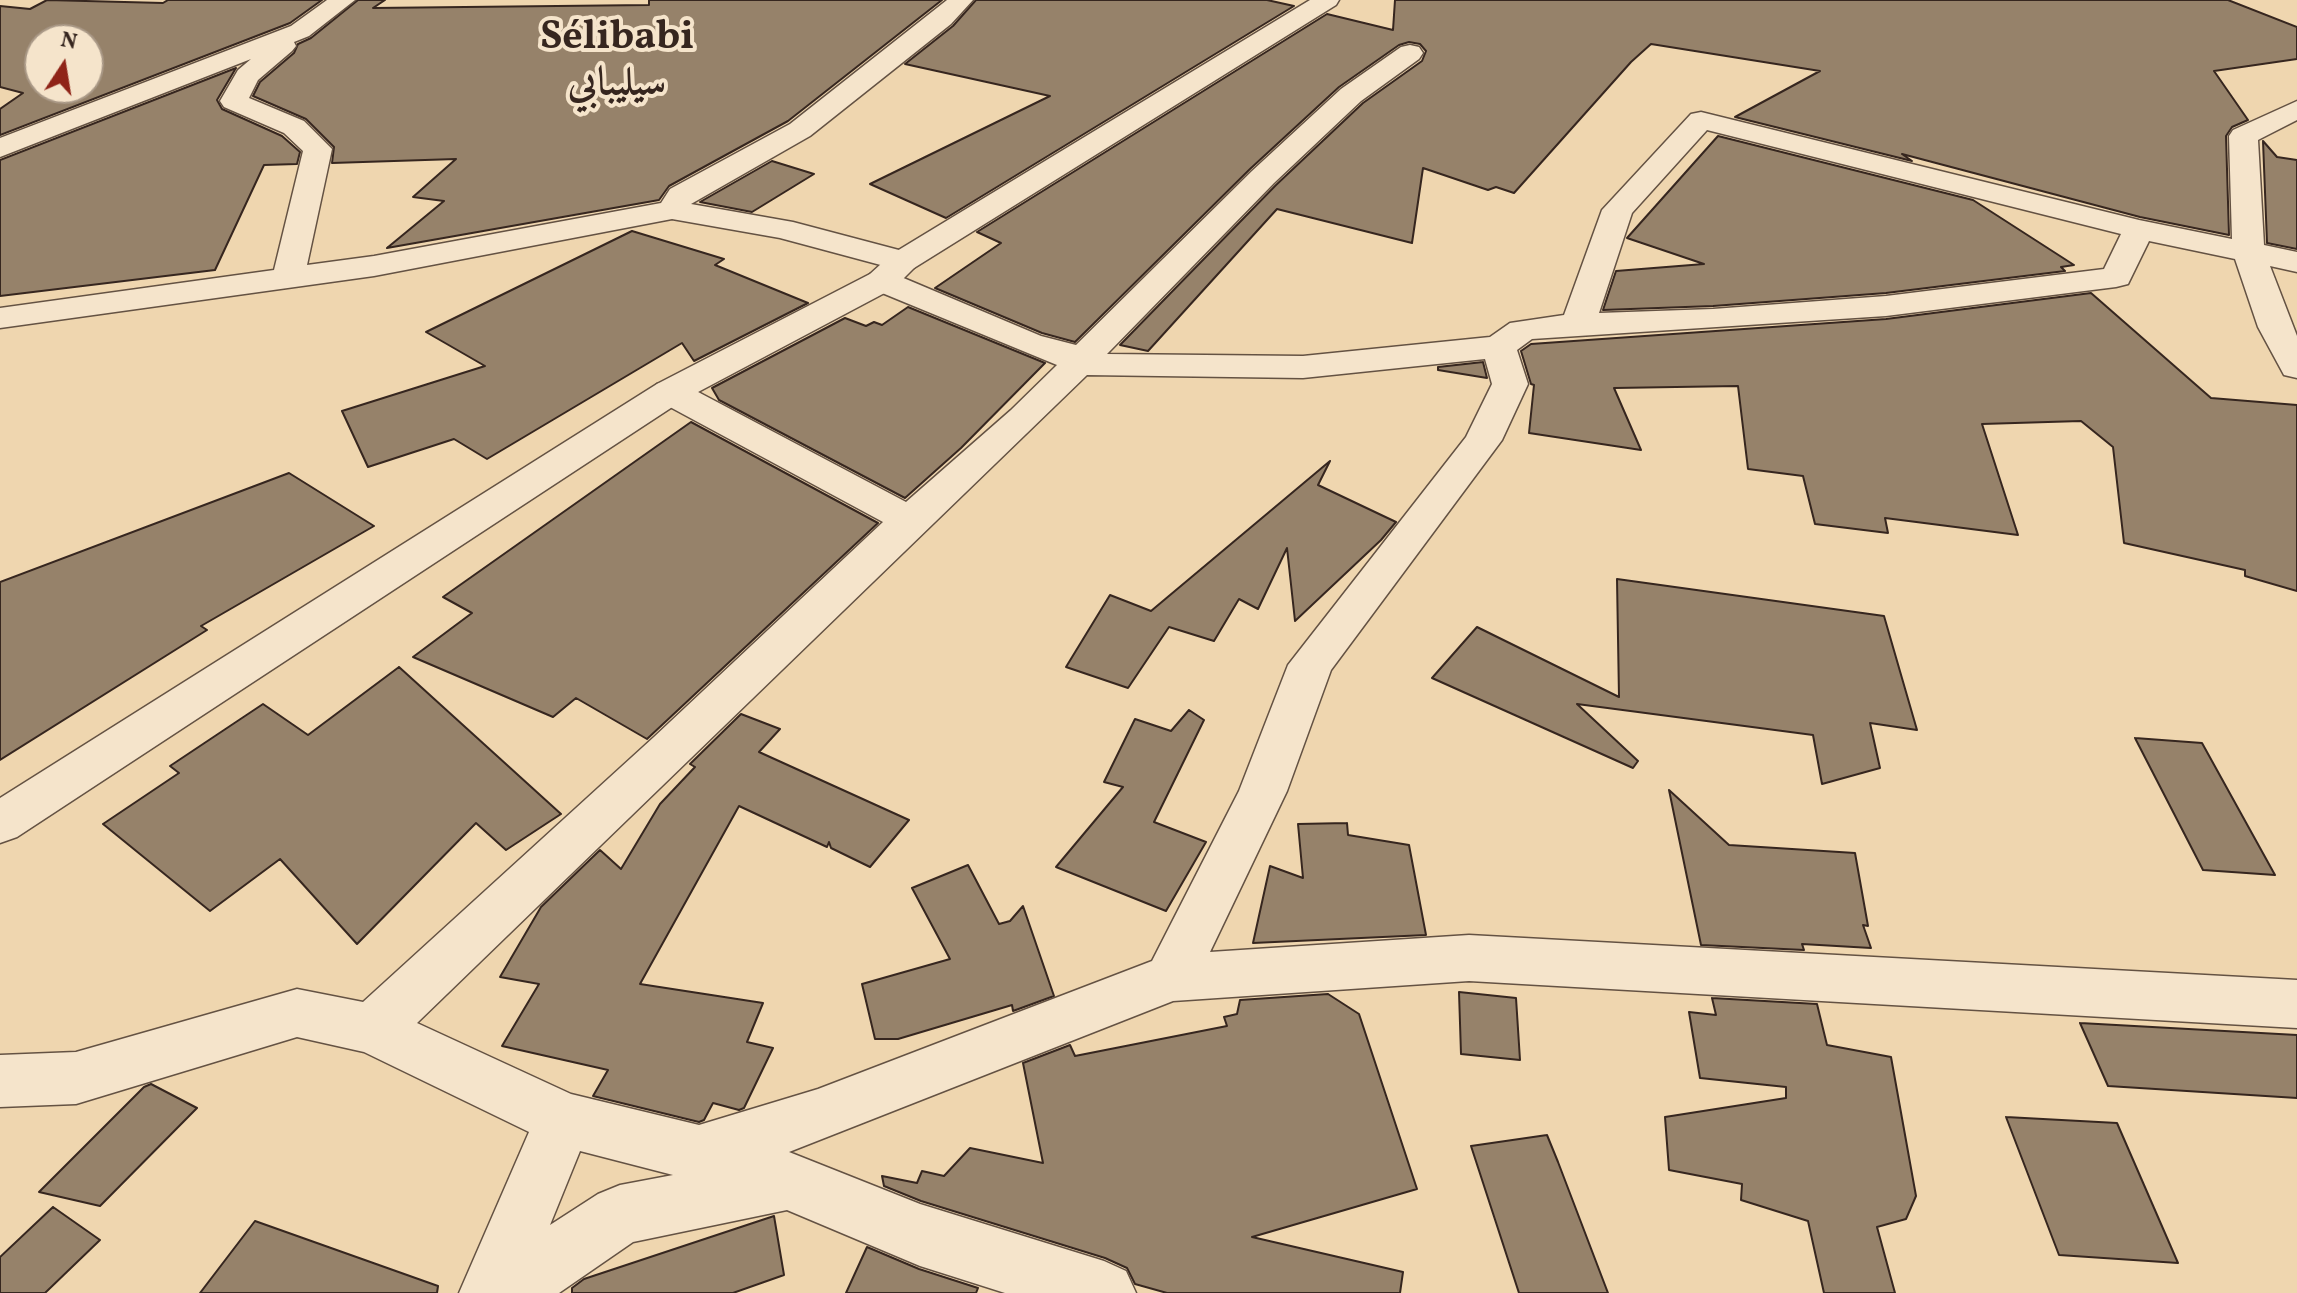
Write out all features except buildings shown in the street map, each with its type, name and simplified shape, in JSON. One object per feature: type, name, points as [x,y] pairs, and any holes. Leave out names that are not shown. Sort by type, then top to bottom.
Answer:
[{"type":"street","points":[[288,278],[318,149],[294,127],[234,101],[247,76],[343,0]]},
{"type":"street","points":[[672,210],[681,195],[800,130],[942,19],[961,0]]},
{"type":"street","points":[[0,823],[670,392],[893,271],[1316,1]]},
{"type":"street","points":[[0,148],[300,31]]},
{"type":"street","points":[[373,1029],[910,520],[1024,418],[1274,167],[1351,95],[1410,53]]},
{"type":"street","points":[[2297,109],[2243,136],[2248,249],[2275,327],[2297,367]]},
{"type":"street","points":[[1578,324],[1617,210],[1701,120],[2139,229],[2248,249],[2297,262]]},
{"type":"street","points":[[0,318],[374,266],[672,210],[782,229],[893,271],[1029,343],[1065,353],[1076,364],[1303,367],[1499,347],[1522,330],[1886,306],[2116,277],[2139,229]]},
{"type":"street","points":[[1171,978],[1263,791],[1310,665],[1483,440],[1510,384],[1499,347]]},
{"type":"street","points":[[670,392],[910,520]]},
{"type":"street","points":[[0,1081],[76,1078],[297,1013],[373,1029],[564,1120],[699,1153],[818,1116],[1171,978],[1469,958],[2297,1004]]},
{"type":"street","points":[[788,1181],[818,1116]]},
{"type":"street","points":[[491,1293],[564,1120]]},
{"type":"street","points":[[504,1293],[620,1215],[788,1181],[920,1235],[1104,1293]]},
{"type":"district","name":"Sélibabi سيليبابي","points":[[617,64]]}]
